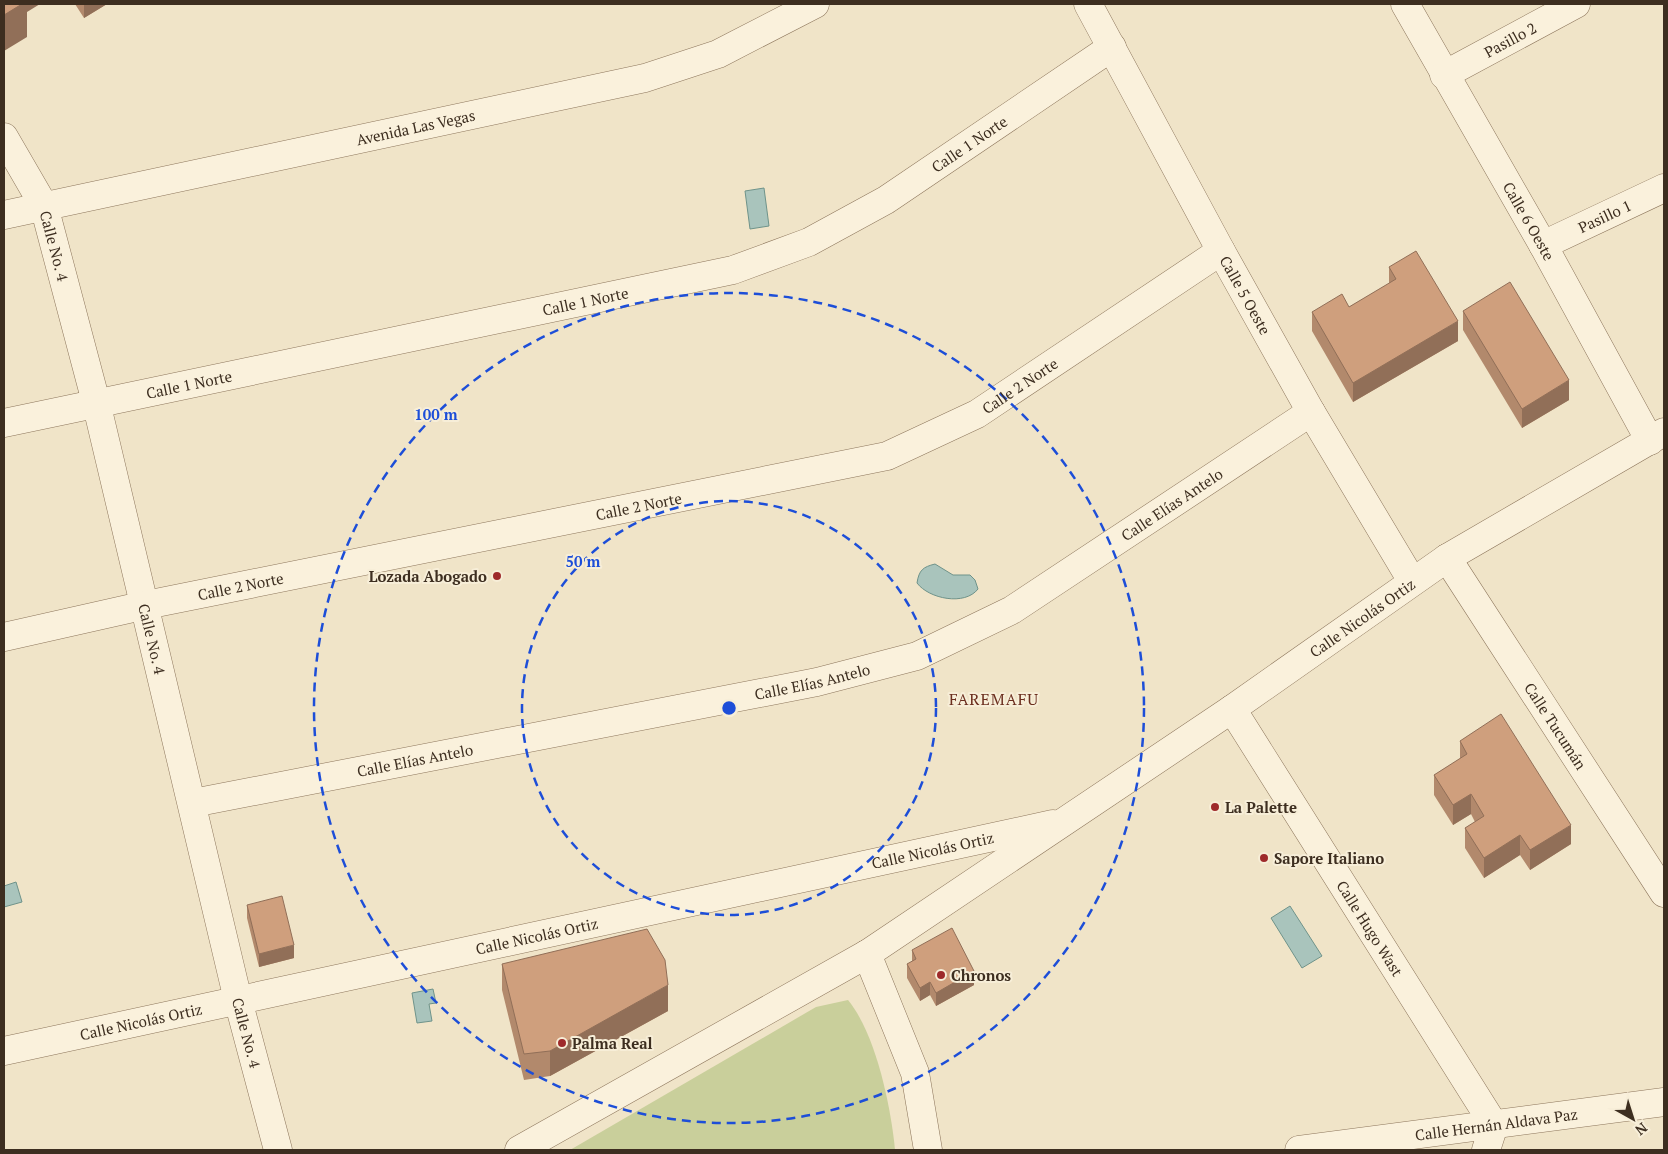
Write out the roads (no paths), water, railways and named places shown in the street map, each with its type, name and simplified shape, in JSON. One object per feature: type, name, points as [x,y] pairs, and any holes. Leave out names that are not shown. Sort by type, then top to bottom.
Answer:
[{"type":"street","name":"Avenida Las Vegas","points":[[4,214],[645,78],[718,54],[816,4]]},
{"type":"street","name":"Calle 5 Oeste","points":[[1088,4],[1221,251],[1311,412],[1412,581]]},
{"type":"street","name":"Calle 6 Oeste","points":[[1405,4],[1444,75],[1657,437]]},
{"type":"street","name":"Pasillo 2","points":[[1444,75],[1576,4]]},
{"type":"street","name":"Calle 1 Norte","points":[[4,422],[733,270],[809,242],[886,200],[1112,47]]},
{"type":"street","name":"Calle No. 4","points":[[4,137],[44,206],[96,402],[193,802],[238,1000],[278,1150]]},
{"type":"street","name":"Pasillo 1","points":[[1543,245],[1664,188]]},
{"type":"street","name":"Calle 2 Norte","points":[[4,637],[146,605],[887,456],[978,414],[1221,251]]},
{"type":"street","name":"Calle Elías Antelo","points":[[193,802],[816,682],[917,656],[1012,610],[1311,412]]},
{"type":"street","name":"Calle Nicolás Ortiz","points":[[519,1150],[867,954],[1232,709],[1447,558],[1657,437]]},
{"type":"street","name":"Calle Tucumán","points":[[1447,558],[1664,893]]},
{"type":"street","name":"Calle Hugo Wast","points":[[1232,709],[1494,1124]]},
{"type":"street","name":"Calle Nicolás Ortiz","points":[[4,1051],[1069,820]]},
{"type":"street","points":[[867,954],[915,1073],[928,1150]]},
{"type":"street","name":"Calle Hernán Aldava Paz","points":[[1299,1150],[1664,1102]]},
{"type":"street","points":[[1486,1150],[1494,1124]]},
{"type":"water","points":[[764,188],[769,226],[750,229],[745,191]]},
{"type":"water","points":[[935,564],[953,575],[970,575],[975,580],[978,589],[972,594],[956,599],[938,596],[923,589],[917,583],[919,575],[927,566]]},
{"type":"water","points":[[16,882],[22,902],[4,907],[4,886]]},
{"type":"water","points":[[1290,906],[1322,956],[1302,968],[1271,918]]},
{"type":"water","points":[[433,989],[436,1003],[429,1004],[432,1021],[417,1023],[412,993]]},
{"type":"place","name":"Lozada Abogado","points":[[497,576]]},
{"type":"place","name":"La Palette","points":[[1215,807]]},
{"type":"place","name":"Sapore Italiano","points":[[1264,858]]},
{"type":"place","name":"Chronos","points":[[941,975]]},
{"type":"place","name":"Palma Real","points":[[562,1043]]},
{"type":"district","name":"FAREMAFU","points":[[994,699]]}]
